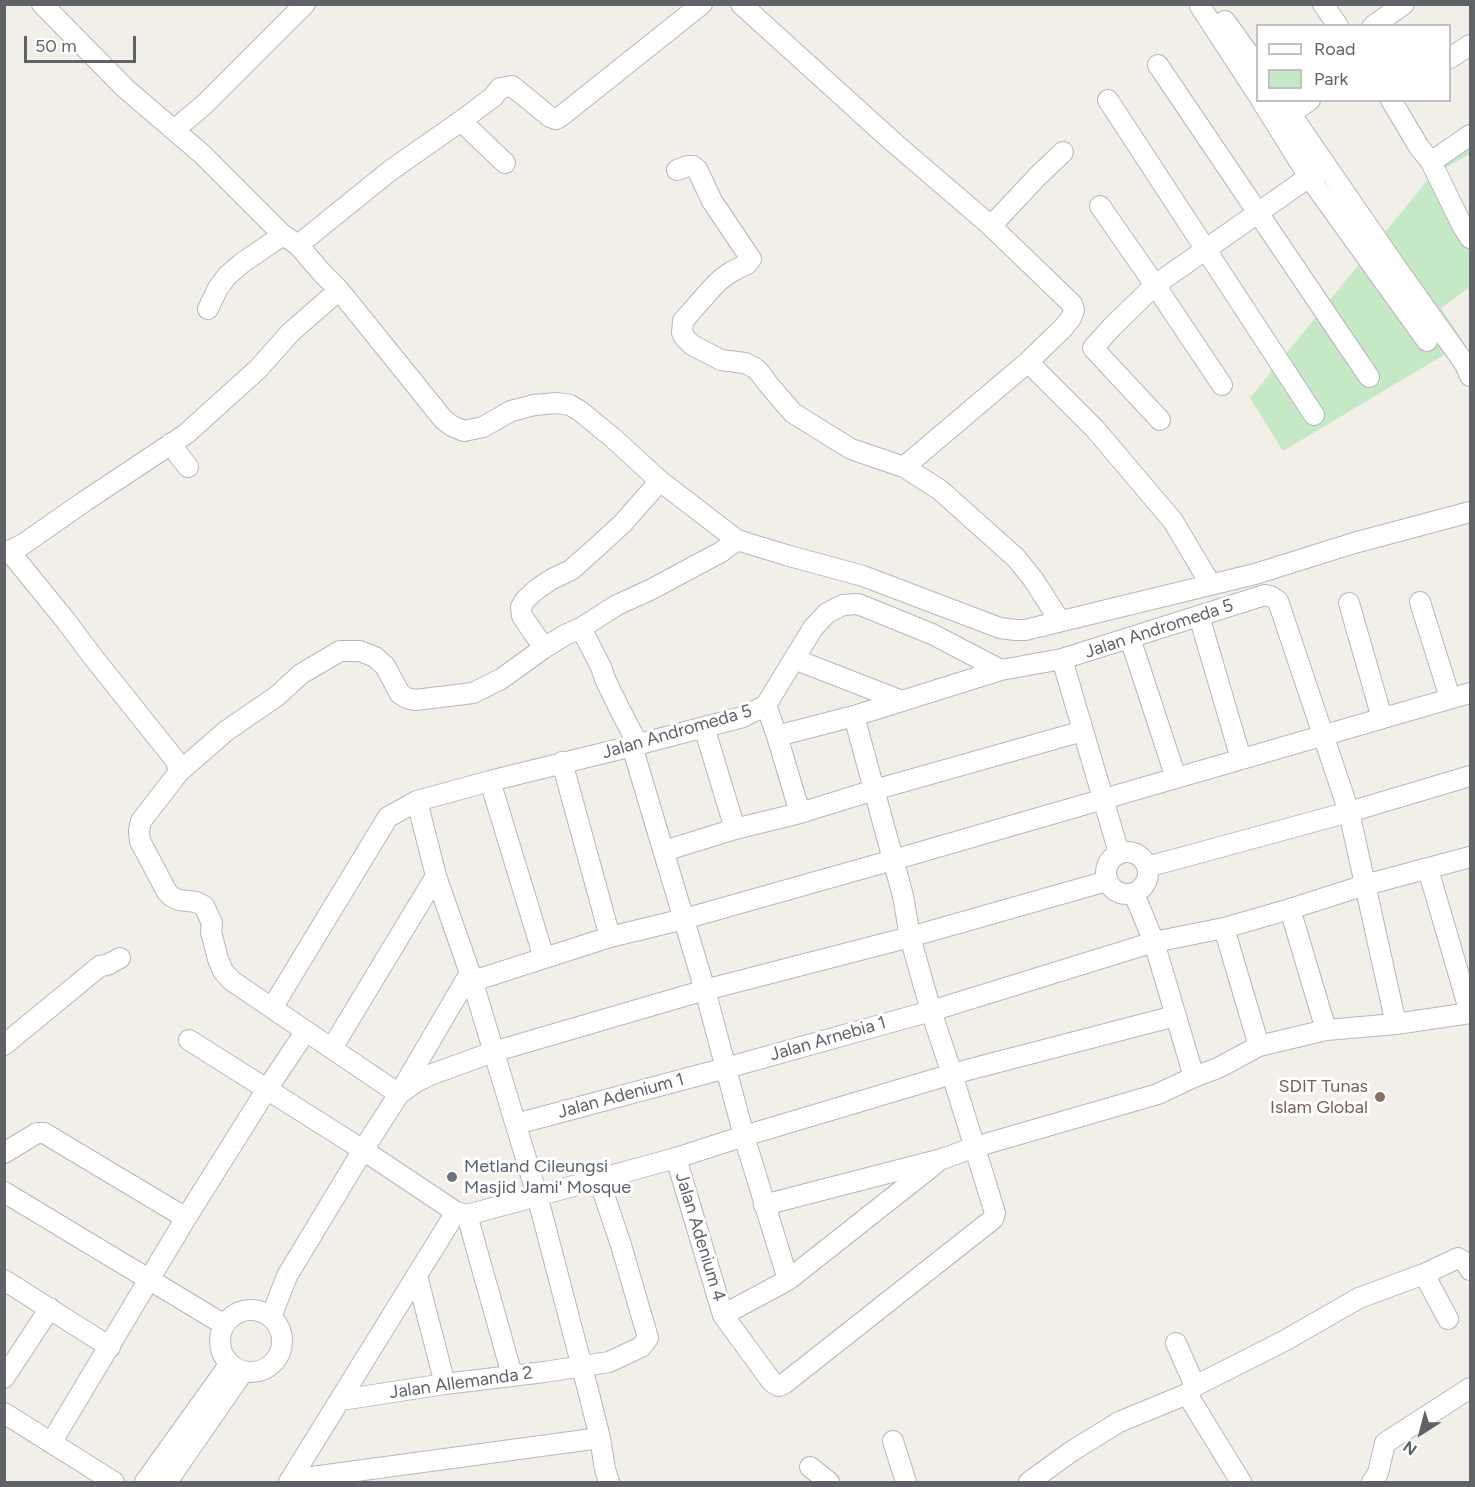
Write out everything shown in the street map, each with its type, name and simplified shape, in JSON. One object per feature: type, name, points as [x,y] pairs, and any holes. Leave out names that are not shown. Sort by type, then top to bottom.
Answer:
[{"type":"street","points":[[42,4],[126,89],[201,154],[291,240],[339,290],[443,419],[452,426],[465,431],[483,426],[511,411],[534,405],[557,403],[570,405],[613,438],[660,481],[737,540],[863,576],[1000,628],[1025,630],[1255,574],[1354,543],[1470,512]]},
{"type":"street","points":[[174,130],[205,104],[305,4]]},
{"type":"street","points":[[208,309],[218,288],[242,262],[264,249],[291,240],[461,121],[500,88],[512,86],[550,117],[556,119],[702,4]]},
{"type":"street","points":[[741,4],[892,141],[991,226],[1072,304],[1074,310],[1071,318],[1029,362],[904,467]]},
{"type":"street","points":[[1323,4],[1337,24]]},
{"type":"street","points":[[1376,24],[1404,4]]},
{"type":"street","points":[[1207,5],[1256,66]]},
{"type":"street","points":[[1207,5],[1256,93]]},
{"type":"street","points":[[1451,57],[1470,45]]},
{"type":"street","points":[[1158,65],[1369,377]]},
{"type":"street","points":[[1108,100],[1314,415]]},
{"type":"street","points":[[1262,102],[1309,177],[1427,341]]},
{"type":"street","points":[[1303,102],[1285,107],[1469,368]]},
{"type":"street","points":[[1392,102],[1419,147],[1431,162],[1462,227],[1470,238]]},
{"type":"street","points":[[461,121],[505,163]]},
{"type":"street","points":[[1431,162],[1470,135]]},
{"type":"street","points":[[991,226],[1063,152]]},
{"type":"street","points":[[677,170],[688,166],[697,169],[712,201],[751,259],[747,264],[720,280],[682,321],[682,333],[685,338],[692,345],[721,360],[745,363],[755,368],[794,412],[851,449],[904,467],[940,489],[1016,558],[1034,579],[1060,621]]},
{"type":"street","points":[[1160,420],[1093,348],[1155,285],[1309,177],[1327,168]]},
{"type":"street","points":[[1100,206],[1222,385]]},
{"type":"street","points":[[179,772],[176,761],[66,621],[7,552],[22,545],[186,434],[258,369],[290,333],[339,290]]},
{"type":"street","points":[[1029,362],[1095,429],[1173,521],[1211,585]]},
{"type":"street","points":[[170,444],[188,467]]},
{"type":"street","points":[[544,648],[522,616],[521,607],[525,600],[552,579],[571,570],[623,523],[660,481]]},
{"type":"street","points":[[399,1094],[232,981],[223,971],[218,959],[211,932],[212,923],[204,906],[196,902],[179,900],[167,892],[140,841],[141,822],[179,772],[221,735],[277,696],[301,674],[340,651],[360,651],[375,657],[385,666],[400,694],[406,698],[415,700],[473,693],[501,679],[565,635],[617,605],[720,552],[737,540]]},
{"type":"street","name":"Jalan Andromeda 5","points":[[272,1008],[388,817],[417,801],[743,717],[766,705],[813,628],[827,613],[843,606],[858,604],[932,634],[1001,670],[1062,659],[1265,595],[1270,596],[1278,602],[1322,736]]},
{"type":"street","points":[[1420,602],[1450,698]]},
{"type":"street","points":[[1349,603],[1382,718]]},
{"type":"street","points":[[1198,616],[1241,759]]},
{"type":"street","points":[[580,628],[601,667],[635,745],[744,1136],[788,1280]]},
{"type":"street","points":[[1130,638],[1176,778]]},
{"type":"street","points":[[794,659],[902,701]]},
{"type":"street","points":[[1062,659],[1119,853]]},
{"type":"street","points":[[777,736],[854,716],[1001,670]]},
{"type":"street","points":[[271,1317],[287,1276],[471,977],[893,860],[1470,693]]},
{"type":"street","points":[[766,705],[800,813]]},
{"type":"street","points":[[854,716],[903,896],[910,937],[931,1011],[975,1147]]},
{"type":"street","points":[[704,727],[735,829]]},
{"type":"street","points":[[664,851],[1083,731]]},
{"type":"street","points":[[1322,736],[1349,812],[1396,1024]]},
{"type":"street","points":[[562,762],[610,938]]},
{"type":"street","points":[[1148,867],[1470,776]]},
{"type":"street","points":[[490,781],[544,958]]},
{"type":"street","points":[[417,801],[436,876],[471,977],[537,1195],[582,1366],[607,1476]]},
{"type":"street","points":[[1119,853],[1136,854],[1148,867],[1146,883],[1134,894],[1118,893],[1107,881],[1107,865],[1119,853]]},
{"type":"street","name":"Jalan Arnebia 1","points":[[726,1068],[931,1011],[1154,942],[1224,928],[1365,885],[1470,857]]},
{"type":"street","points":[[764,1205],[942,1159],[975,1147],[1158,1094],[1218,1068],[1259,1046],[1326,1030],[1396,1024],[1470,1013],[1428,870]]},
{"type":"street","points":[[332,1048],[436,876]]},
{"type":"street","points":[[399,1094],[416,1082],[493,1052],[705,990],[910,937],[1107,881]]},
{"type":"street","points":[[1134,894],[1154,942],[1194,1077]]},
{"type":"street","points":[[1290,909],[1326,1030]]},
{"type":"street","points":[[1224,928],[1259,1046]]},
{"type":"street","points":[[4,1045],[100,966],[120,958]]},
{"type":"street","points":[[290,1481],[417,1275],[462,1213],[599,1180],[952,1074],[1175,1016]]},
{"type":"street","points":[[51,1443],[186,1218],[306,1031]]},
{"type":"street","points":[[189,1040],[462,1213],[512,1375]]},
{"type":"street","name":"Jalan Adenium 1","points":[[516,1125],[726,1068]]},
{"type":"street","points":[[4,1153],[37,1133],[44,1133],[186,1218]]},
{"type":"street","name":"Jalan Adenium 4","points":[[676,1158],[723,1315],[772,1382],[779,1386],[993,1219],[995,1213],[975,1147]]},
{"type":"street","points":[[723,1315],[788,1280],[942,1159]]},
{"type":"street","name":"Jalan Allemanda 2","points":[[340,1400],[609,1362],[641,1347],[648,1338],[599,1180]]},
{"type":"street","points":[[4,1192],[223,1324]]},
{"type":"street","points":[[1029,1482],[1072,1451],[1119,1422],[1191,1390],[1359,1298],[1424,1274],[1458,1258],[1470,1269]]},
{"type":"street","points":[[1424,1274],[1448,1319]]},
{"type":"street","points":[[417,1275],[445,1384]]},
{"type":"street","points":[[4,1280],[110,1347]]},
{"type":"street","points":[[4,1378],[50,1308]]},
{"type":"street","points":[[252,1309],[267,1313],[279,1327],[282,1344],[276,1361],[261,1371],[236,1368],[219,1345],[223,1324],[235,1312],[252,1309]]},
{"type":"street","points":[[1176,1343],[1191,1390],[1241,1482]]},
{"type":"street","points":[[144,1482],[236,1368]]},
{"type":"street","points":[[167,1482],[236,1368]]},
{"type":"street","points":[[1372,1482],[1378,1473],[1385,1443],[1470,1388]]},
{"type":"street","points":[[4,1413],[114,1482]]},
{"type":"street","points":[[893,1441],[906,1482]]},
{"type":"street","points":[[290,1481],[600,1443]]},
{"type":"street","points":[[810,1467],[829,1482]]},
{"type":"green space","points":[[1470,128],[1470,154],[1440,171],[1470,226],[1470,287],[1441,308],[1464,343],[1283,451],[1250,398]]},
{"type":"place","name":"SDIT Tunas Islam Global","points":[[1380,1097]]},
{"type":"place","name":"Metland Cileungsi Masjid Jami' Mosque","points":[[452,1177]]}]
